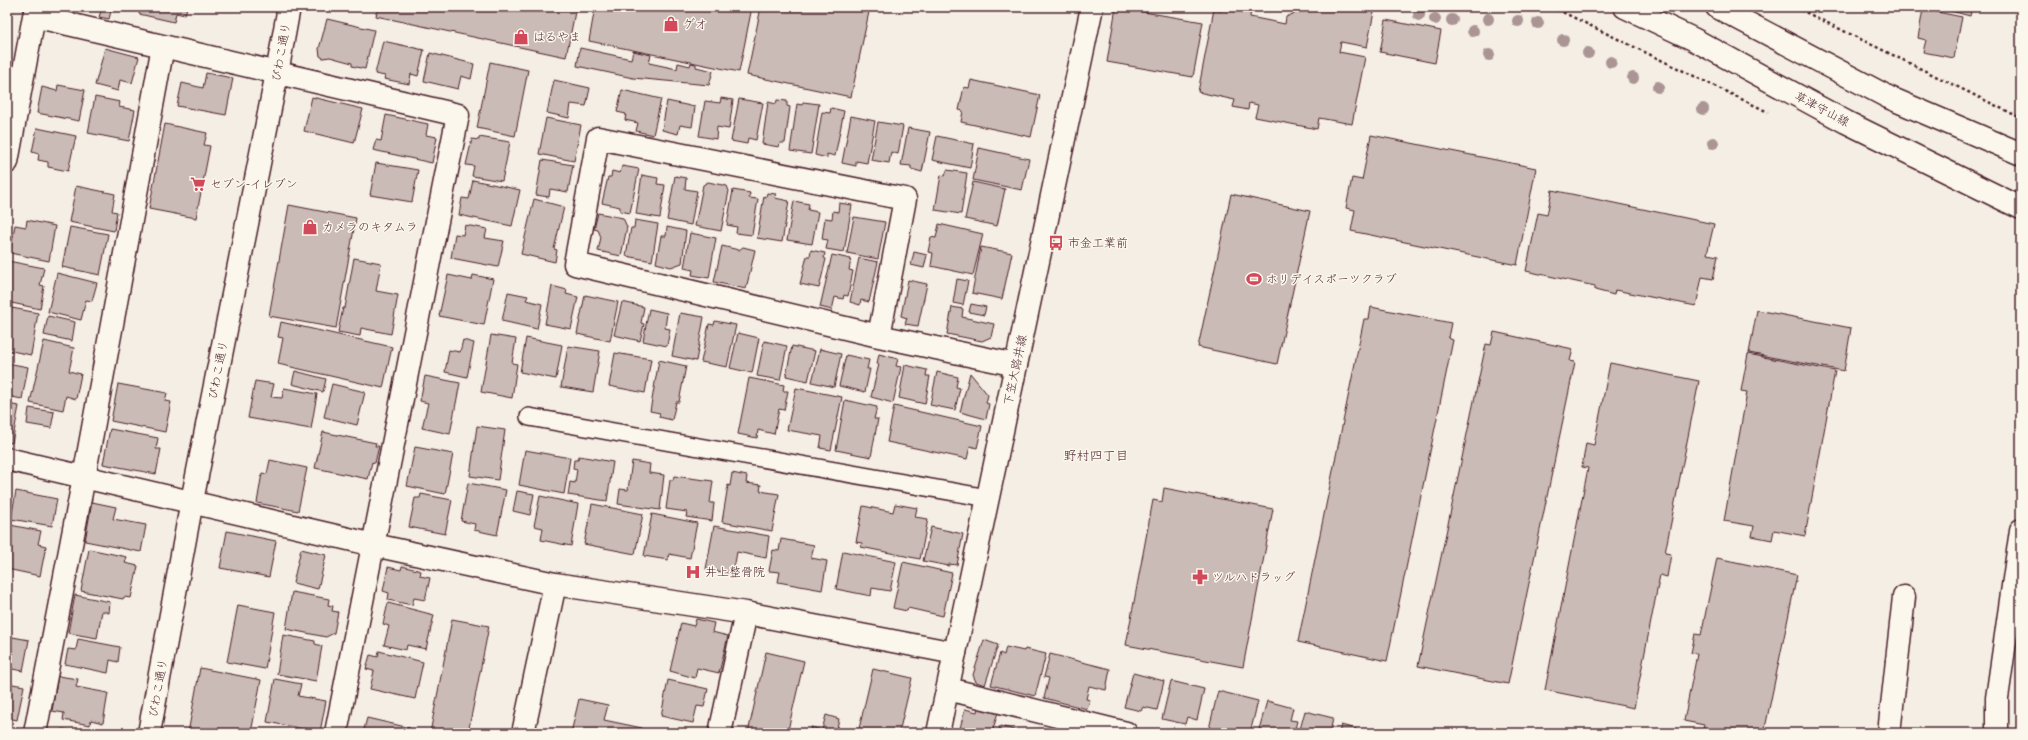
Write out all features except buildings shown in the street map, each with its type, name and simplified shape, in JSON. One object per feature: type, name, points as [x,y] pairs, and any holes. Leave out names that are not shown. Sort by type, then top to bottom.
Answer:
[{"type":"street","name":"びわこ通り","points":[[149,733],[192,501],[289,7]]},
{"type":"street","name":"下笠大路井線","points":[[938,733],[1092,7]]},
{"type":"street","name":"草津守山線","points":[[1625,7],[1693,39],[1846,122],[2021,208]]},
{"type":"street","points":[[1717,7],[1888,98],[2021,154]]},
{"type":"street","points":[[7,162],[34,16],[458,115],[336,733]]},
{"type":"street","points":[[35,733],[84,477],[163,46]]},
{"type":"street","points":[[879,336],[905,199],[598,138],[575,264],[879,336],[1016,365]]},
{"type":"street","points":[[7,459],[192,501],[374,545],[555,584],[746,613],[955,653]]},
{"type":"street","points":[[1997,733],[1997,698],[2021,530]]},
{"type":"street","points":[[523,733],[555,584]]},
{"type":"street","points":[[1889,733],[1904,597]]},
{"type":"street","points":[[720,733],[746,613]]},
{"type":"street","points":[[948,689],[1126,733]]},
{"type":"lane","points":[[529,417],[988,498]]},
{"type":"path","points":[[1795,7],[2021,118]]},
{"type":"place","name":"ゲオ","points":[[671,24]]},
{"type":"place","name":"はるやま","points":[[521,37]]},
{"type":"place","name":"セブン-イレブン","points":[[198,184]]},
{"type":"place","name":"カメラのキタムラ","points":[[310,227]]},
{"type":"place","name":"市金工業前","points":[[1056,243]]},
{"type":"place","name":"ホリデイスポーツクラブ","points":[[1254,279]]},
{"type":"place","name":"井上整骨院","points":[[693,572]]},
{"type":"place","name":"ツルハドラッグ","points":[[1200,577]]},
{"type":"district","name":"野村四丁目","points":[[1096,455]]}]
